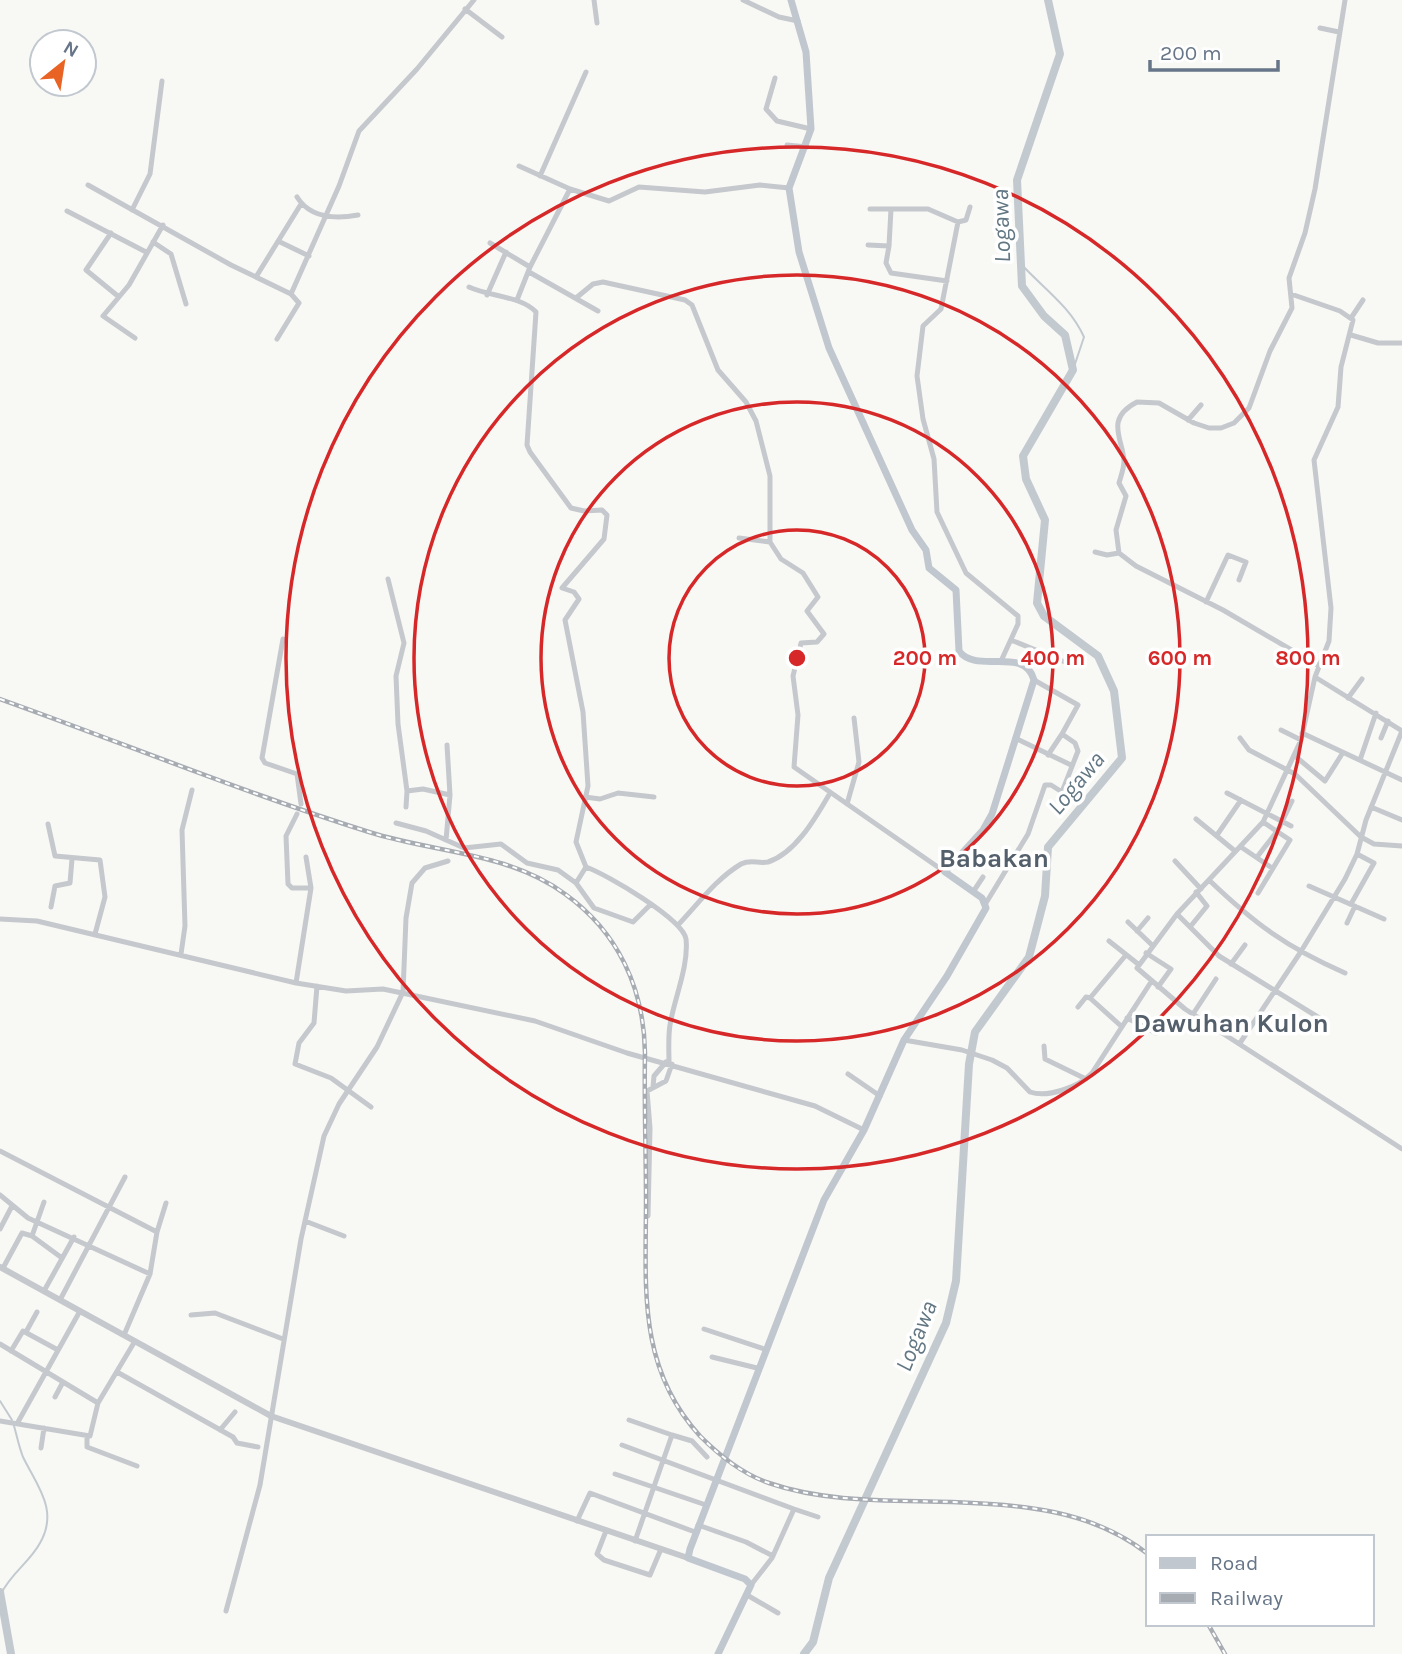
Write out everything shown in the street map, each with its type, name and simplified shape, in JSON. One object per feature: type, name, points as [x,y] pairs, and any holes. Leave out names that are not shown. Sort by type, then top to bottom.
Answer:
[{"type":"main road","points":[[718,1654],[751,1586],[745,1579],[688,1558],[696,1528],[824,1200],[864,1129],[904,1040],[947,976],[986,904],[945,872],[989,820],[1034,680],[1031,671],[1023,665],[971,660],[958,651],[956,590],[929,568],[926,550],[912,530],[828,348],[799,252],[789,188],[807,147],[811,129],[809,71],[791,0]]},
{"type":"street","points":[[291,294],[326,217],[359,131],[417,69],[474,0]]},
{"type":"street","points":[[594,0],[597,23]]},
{"type":"street","points":[[743,0],[779,17],[798,21]]},
{"type":"street","points":[[1319,666],[1136,566],[1119,553],[1116,530],[1126,496],[1119,483],[1124,463],[1117,433],[1122,415],[1137,402],[1153,402],[1188,420],[1209,428],[1221,428],[1243,416],[1254,396],[1270,351],[1290,312],[1289,278],[1305,233],[1315,189],[1345,0]]},
{"type":"street","points":[[465,9],[502,37]]},
{"type":"street","points":[[1320,28],[1339,32]]},
{"type":"street","points":[[540,176],[586,72]]},
{"type":"street","points":[[775,78],[766,109],[777,121],[811,129]]},
{"type":"street","points":[[132,210],[150,174],[162,81]]},
{"type":"street","points":[[787,145],[807,147]]},
{"type":"street","points":[[519,166],[570,189],[609,201],[639,187],[705,192],[760,185],[789,188]]},
{"type":"street","points":[[88,185],[291,294],[299,303],[277,339]]},
{"type":"street","points":[[517,300],[570,189]]},
{"type":"street","points":[[297,197],[301,204],[326,217],[358,215]]},
{"type":"street","points":[[256,277],[301,204]]},
{"type":"street","points":[[870,209],[928,209],[958,222],[967,220],[970,207]]},
{"type":"street","points":[[891,209],[886,263],[891,273],[947,281]]},
{"type":"street","points":[[67,211],[146,252]]},
{"type":"street","points":[[958,222],[939,314],[923,326],[917,366],[923,419],[935,467],[936,504],[940,522],[966,573],[1017,614],[1018,624],[1001,661]]},
{"type":"street","points":[[135,338],[103,317],[119,297],[163,225]]},
{"type":"street","points":[[111,233],[86,270],[119,297]]},
{"type":"street","points":[[278,241],[309,256]]},
{"type":"street","points":[[153,242],[171,254],[186,304]]},
{"type":"street","points":[[490,243],[598,311]]},
{"type":"street","points":[[868,244],[889,246]]},
{"type":"street","points":[[487,295],[506,252]]},
{"type":"street","points":[[576,298],[593,284],[603,282],[685,300],[692,305],[718,370],[746,401],[756,421],[770,477],[770,542],[781,559],[803,573],[818,597],[807,611],[824,634],[817,642],[801,643],[793,677],[798,715],[794,765],[945,872]]},
{"type":"street","points":[[469,287],[487,295],[517,300],[537,314],[527,444],[571,508],[584,511],[602,510],[607,515],[607,532],[596,552],[562,584],[564,590],[574,592],[579,599],[565,620],[583,712],[588,786],[576,842],[586,867],[606,876],[678,925],[685,942],[669,1026],[666,1081],[648,1091],[648,1216]]},
{"type":"street","points":[[1290,294],[1340,311],[1351,318]]},
{"type":"street","points":[[1363,300],[1351,318],[1351,335],[1341,367],[1338,407],[1314,460],[1332,596],[1329,642],[1315,677],[1295,756],[1263,822],[1177,914],[1138,964],[1138,971],[1194,1014],[1402,1149]]},
{"type":"street","points":[[1351,335],[1378,343],[1402,343]]},
{"type":"street","points":[[1188,420],[1201,405]]},
{"type":"street","points":[[739,538],[770,542]]},
{"type":"street","points":[[1095,552],[1107,555],[1119,553]]},
{"type":"street","points":[[1206,602],[1228,555],[1246,562],[1239,580]]},
{"type":"street","points":[[388,579],[404,643],[396,676],[407,791],[406,807]]},
{"type":"street","points":[[284,639],[262,758],[264,762],[297,774],[301,804]]},
{"type":"street","points":[[1011,640],[1065,662]]},
{"type":"street","points":[[1240,1043],[1334,899],[1357,854],[1371,807],[1402,731],[1315,677]]},
{"type":"street","points":[[1348,698],[1362,679]]},
{"type":"street","points":[[1034,680],[1078,705],[1048,755]]},
{"type":"street","points":[[1360,760],[1376,713]]},
{"type":"street","points":[[847,804],[859,762],[854,718]]},
{"type":"street","points":[[1381,738],[1388,721]]},
{"type":"street","points":[[1281,730],[1360,760],[1402,780]]},
{"type":"street","points":[[986,904],[1028,834],[1044,787],[1051,785],[1062,792],[1077,746],[1062,734]]},
{"type":"street","points":[[1015,738],[1070,765]]},
{"type":"street","points":[[1240,738],[1254,754],[1289,770],[1361,837],[1374,844],[1402,846]]},
{"type":"street","points":[[446,840],[450,795],[447,745]]},
{"type":"street","points":[[1295,756],[1325,781],[1342,754]]},
{"type":"street","points":[[407,791],[423,789],[450,795]]},
{"type":"street","points":[[181,954],[185,926],[182,830],[192,790]]},
{"type":"street","points":[[585,797],[600,799],[618,793],[654,797]]},
{"type":"street","points":[[678,925],[715,884],[740,865],[749,860],[767,862],[787,849],[815,819],[830,793]]},
{"type":"street","points":[[1227,793],[1291,826]]},
{"type":"street","points":[[1217,835],[1241,800]]},
{"type":"street","points":[[1257,857],[1278,830],[1292,801]]},
{"type":"street","points":[[1371,807],[1402,820]]},
{"type":"street","points":[[297,814],[286,833],[288,884],[292,888],[311,888]]},
{"type":"street","points":[[1196,819],[1238,849],[1257,857],[1272,868]]},
{"type":"street","points":[[1258,893],[1290,840],[1263,822]]},
{"type":"street","points":[[396,823],[469,849],[500,844],[527,863],[558,870],[576,883],[594,908],[633,922],[650,905]]},
{"type":"street","points":[[48,824],[54,854],[72,859],[100,860],[105,897],[95,934]]},
{"type":"street","points":[[1347,923],[1374,863],[1357,854]]},
{"type":"street","points":[[296,983],[311,888],[306,857]]},
{"type":"street","points":[[51,907],[55,886],[70,883],[72,859]]},
{"type":"street","points":[[226,1611],[260,1485],[305,1221],[324,1136],[348,1091],[372,1057],[403,992],[406,918],[412,883],[425,868],[448,861]]},
{"type":"street","points":[[1175,861],[1207,906],[1190,927]]},
{"type":"street","points":[[576,883],[586,867]]},
{"type":"street","points":[[973,892],[983,877]]},
{"type":"street","points":[[1209,880],[1265,932],[1300,953],[1345,973]]},
{"type":"street","points":[[1309,886],[1384,919]]},
{"type":"street","points":[[1177,914],[1212,950],[1231,964],[1321,1019]]},
{"type":"street","points":[[1137,931],[1148,918]]},
{"type":"street","points":[[0,919],[37,921],[296,983],[341,991],[375,988],[403,992],[535,1021],[627,1053],[815,1106],[864,1129]]},
{"type":"street","points":[[1128,922],[1152,945]]},
{"type":"street","points":[[1110,941],[1138,964]]},
{"type":"street","points":[[1231,964],[1245,944]]},
{"type":"street","points":[[1146,953],[1171,969],[1158,987]]},
{"type":"street","points":[[1078,1007],[1086,997],[1090,998],[1126,955]]},
{"type":"street","points":[[1194,1014],[1216,979]]},
{"type":"street","points":[[904,1040],[983,1056],[1007,1068],[1034,1094],[1073,1086],[1086,1079],[1151,982]]},
{"type":"street","points":[[317,986],[314,1023],[299,1043],[294,1061],[371,1107]]},
{"type":"street","points":[[1090,998],[1121,1026]]},
{"type":"street","points":[[1127,1018],[1156,1033]]},
{"type":"street","points":[[1044,1046],[1045,1059],[1086,1079]]},
{"type":"street","points":[[653,1087],[654,1076],[669,1063]]},
{"type":"street","points":[[848,1074],[880,1096]]},
{"type":"street","points":[[0,1151],[158,1231]]},
{"type":"street","points":[[60,1300],[125,1177]]},
{"type":"street","points":[[0,1195],[39,1223],[88,1243],[124,1265],[150,1274]]},
{"type":"street","points":[[32,1236],[39,1223],[44,1202]]},
{"type":"street","points":[[124,1335],[150,1274],[166,1203]]},
{"type":"street","points":[[0,1229],[12,1206]]},
{"type":"street","points":[[305,1221],[344,1236]]},
{"type":"street","points":[[62,1258],[45,1249],[32,1236],[22,1233],[1,1268],[271,1416],[688,1558]]},
{"type":"street","points":[[44,1291],[74,1237]]},
{"type":"street","points":[[14,1422],[79,1311]]},
{"type":"street","points":[[11,1351],[37,1312]]},
{"type":"street","points":[[191,1315],[215,1313],[284,1339]]},
{"type":"street","points":[[704,1329],[764,1349]]},
{"type":"street","points":[[26,1332],[58,1350]]},
{"type":"street","points":[[0,1421],[87,1437],[92,1434],[97,1403],[135,1342]]},
{"type":"street","points":[[0,1344],[97,1403]]},
{"type":"street","points":[[712,1357],[757,1368]]},
{"type":"street","points":[[117,1371],[220,1430],[237,1443],[258,1447]]},
{"type":"street","points":[[55,1396],[63,1382]]},
{"type":"street","points":[[220,1430],[235,1412]]},
{"type":"street","points":[[629,1420],[692,1441],[707,1457]]},
{"type":"street","points":[[41,1448],[44,1428]]},
{"type":"street","points":[[635,1541],[661,1459],[672,1435]]},
{"type":"street","points":[[87,1437],[86,1445],[90,1449],[137,1466]]},
{"type":"street","points":[[622,1445],[818,1517]]},
{"type":"street","points":[[615,1474],[706,1506]]},
{"type":"street","points":[[577,1521],[590,1493],[643,1513],[746,1542],[772,1556]]},
{"type":"street","points":[[751,1586],[772,1556],[794,1509]]},
{"type":"street","points":[[606,1531],[597,1555],[615,1564],[650,1575],[661,1549]]},
{"type":"street","points":[[747,1595],[778,1613]]},
{"type":"waterway","name":"Logawa","points":[[804,1654],[813,1642],[829,1578],[946,1323],[956,1281],[969,1064],[975,1032],[1029,957],[1045,896],[1048,847],[1122,758],[1114,691],[1098,656],[1044,616],[1037,603],[1045,520],[1026,479],[1023,456],[1073,370],[1065,335],[1044,316],[1022,286],[1017,180],[1060,54],[1048,0]]},
{"type":"waterway","points":[[1021,264],[1064,307],[1084,337],[1073,370]]},
{"type":"waterway","points":[[0,1401],[12,1420]]},
{"type":"waterway","points":[[1,1594],[9,1580],[36,1550],[47,1520],[44,1498],[23,1457],[14,1426]]},
{"type":"waterway","points":[[0,1592],[11,1654]]},
{"type":"railway","points":[[0,699],[323,817],[394,839],[495,861],[543,880],[565,894],[584,909],[613,944],[624,963],[640,1006],[645,1053],[646,1295],[649,1325],[665,1382],[680,1410],[700,1436],[741,1469],[759,1479],[791,1489],[837,1497],[978,1503],[1054,1512],[1103,1527],[1146,1553]]},
{"type":"railway","points":[[1209,1626],[1225,1654]]},
{"type":"district","name":"Babakan","points":[[994,858]]},
{"type":"district","name":"Dawuhan Kulon","points":[[1231,1023]]}]
